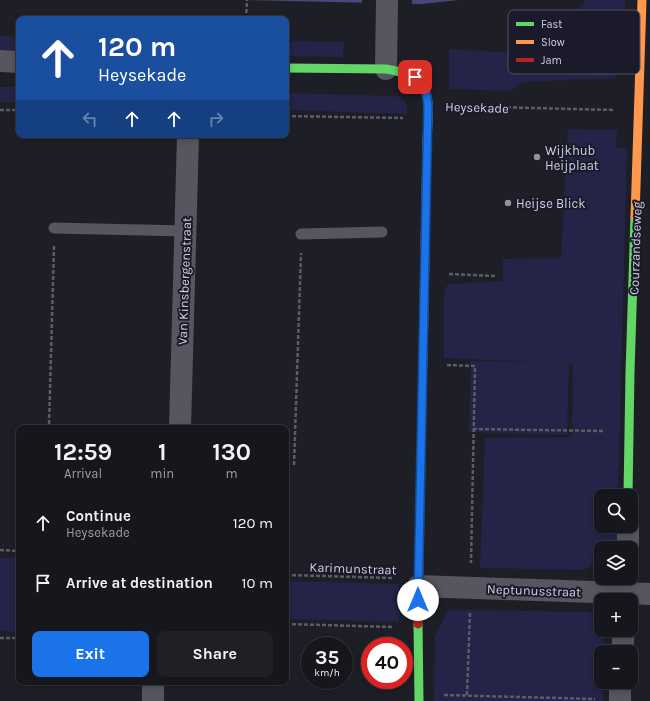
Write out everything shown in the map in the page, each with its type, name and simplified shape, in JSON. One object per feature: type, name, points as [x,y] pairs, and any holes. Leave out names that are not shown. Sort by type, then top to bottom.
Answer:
[{"type":"street","name":"Courzandseweg","points":[[628,489],[628,432],[643,106],[642,0]]},
{"type":"street","points":[[386,69],[387,9]]},
{"type":"street","points":[[0,61],[16,62]]},
{"type":"street","name":"Heysekade","points":[[289,68],[386,69],[401,71],[415,77],[425,87],[428,105]]},
{"type":"street","points":[[419,698],[418,586],[428,105]]},
{"type":"street","name":"Van Kinsbergenstraat","points":[[180,425],[188,138]]},
{"type":"street","name":"Neptunusstraat","points":[[418,586],[628,591],[650,594]]},
{"type":"street","points":[[153,685],[153,701]]},
{"type":"lane","points":[[54,228],[185,231]]},
{"type":"lane","points":[[301,234],[382,232]]},
{"type":"path","points":[[246,0],[246,16]]},
{"type":"path","name":"Heysekade","points":[[428,105],[643,106]]},
{"type":"path","points":[[0,110],[16,110]]},
{"type":"path","points":[[289,116],[428,119]]},
{"type":"path","points":[[49,425],[54,228]]},
{"type":"path","points":[[294,465],[301,234]]},
{"type":"path","points":[[424,274],[497,276]]},
{"type":"path","points":[[423,364],[475,366],[471,588],[467,695]]},
{"type":"path","points":[[473,429],[628,432]]},
{"type":"path","points":[[0,550],[16,551]]},
{"type":"path","name":"Karimunstraat","points":[[289,575],[400,578],[418,586]]},
{"type":"path","points":[[289,624],[418,628]]},
{"type":"path","points":[[0,638],[16,638]]},
{"type":"path","points":[[419,698],[467,695],[565,699],[620,694]]},
{"type":"shaded area","points":[[248,0],[458,0],[422,4]]},
{"type":"shaded area","points":[[586,0],[626,0],[625,10],[577,10]]},
{"type":"shaded area","points":[[0,36],[16,37],[16,50],[0,50]]},
{"type":"shaded area","points":[[289,41],[344,42],[343,57],[289,56]]},
{"type":"shaded area","points":[[449,49],[508,53],[508,74],[616,74],[615,78],[522,82],[510,91],[449,89]]},
{"type":"shaded area","points":[[0,87],[16,87],[16,103],[0,102]]},
{"type":"shaded area","points":[[289,93],[398,96],[406,104],[407,114],[289,110]]},
{"type":"shaded area","points":[[568,129],[617,130],[616,147],[627,148],[618,489],[594,489],[594,533],[618,533],[617,541],[594,541],[594,564],[584,570],[480,568],[485,438],[572,437],[573,364],[569,364],[567,435],[469,432],[471,361],[542,362],[444,358],[444,292],[448,284],[503,281],[503,259],[561,258]]},
{"type":"shaded area","points":[[0,558],[16,558],[16,632],[0,631]]},
{"type":"shaded area","points":[[289,581],[399,584],[399,622],[289,619]]},
{"type":"shaded area","points":[[448,610],[594,612],[594,637],[604,637],[604,645],[594,645],[594,689],[604,689],[603,701],[434,701],[435,636]]},
{"type":"pier","points":[[362,0],[412,0],[412,5],[362,4]]},
{"type":"traffic: fast","points":[[289,68],[386,69],[403,73],[414,78],[422,85],[428,104],[427,144]]},
{"type":"traffic: fast","points":[[628,489],[635,217]]},
{"type":"traffic: fast","points":[[418,624],[419,701]]},
{"type":"traffic: slow","points":[[640,62],[642,0]]},
{"type":"traffic: slow","points":[[635,217],[640,74]]},
{"type":"traffic: slow","points":[[423,362],[427,144]]},
{"type":"traffic: jam","points":[[418,624],[423,362]]},
{"type":"place","name":"Wijkhub Heijplaat","points":[[537,157]]},
{"type":"place","name":"Heijse Blick","points":[[508,203]]},
{"type":"route","points":[[415,77],[425,87],[428,105],[418,600]]}]
